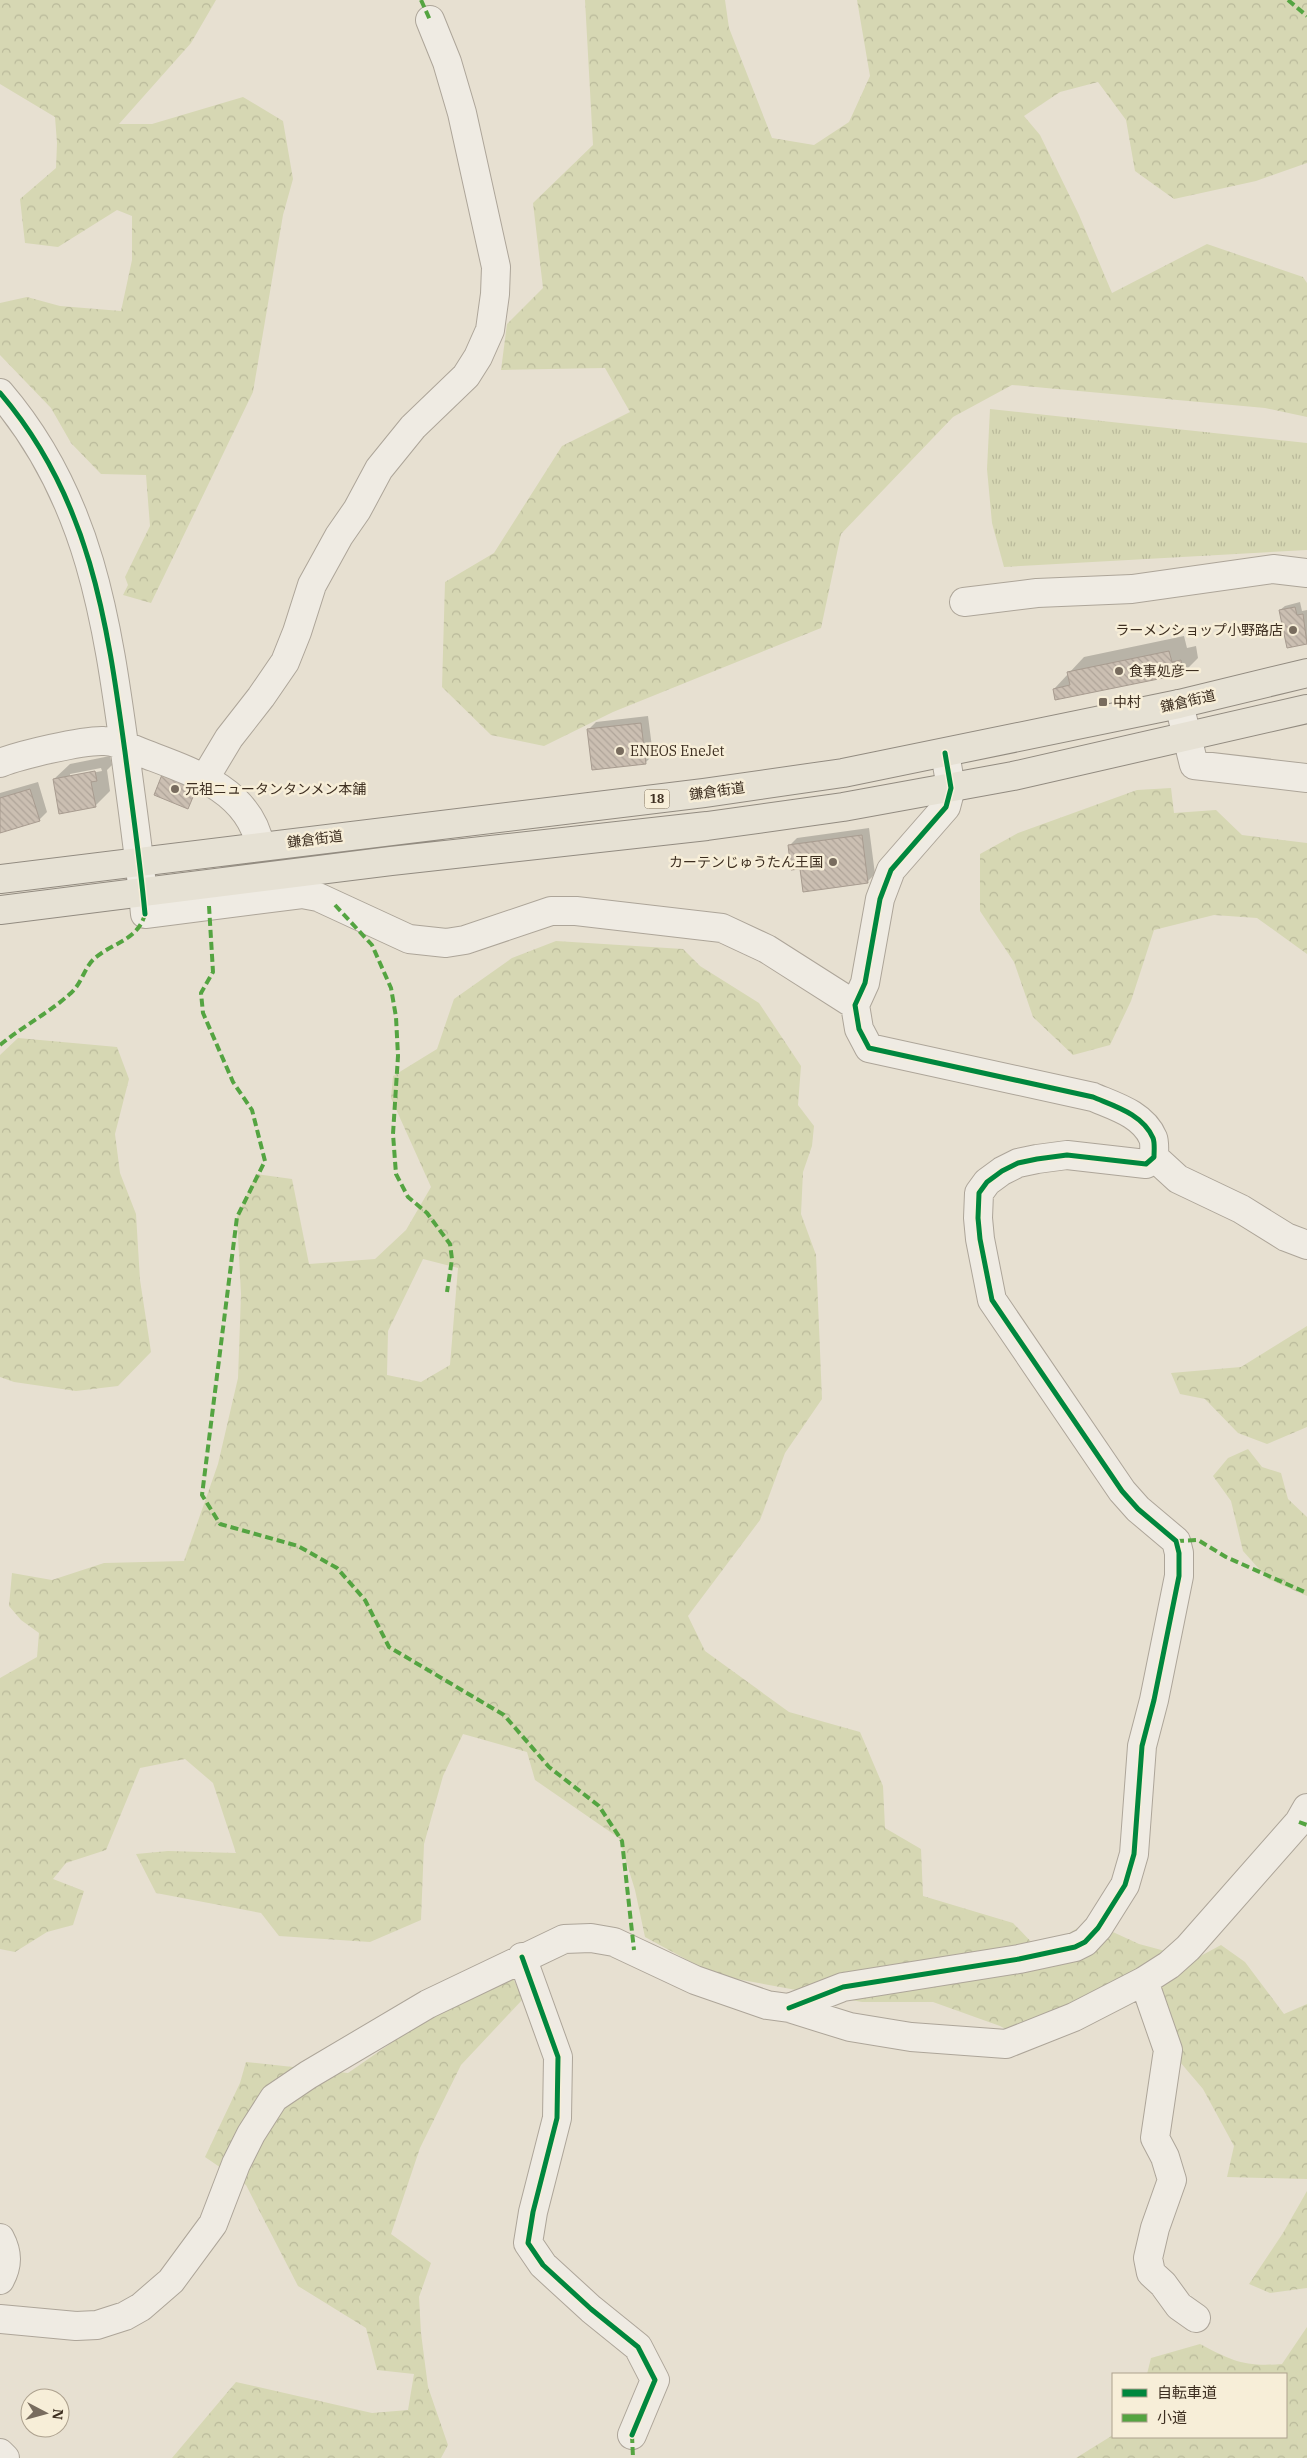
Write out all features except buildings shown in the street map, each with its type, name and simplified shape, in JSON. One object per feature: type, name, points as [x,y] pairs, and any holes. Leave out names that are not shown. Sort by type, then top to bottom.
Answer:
[{"type":"main road","name":"鎌倉街道","points":[[0,879],[704,793],[843,773],[1179,704],[1307,673]]},
{"type":"main road","points":[[0,910],[144,903],[315,870],[707,826],[844,807],[951,788],[1307,709]]},
{"type":"street","points":[[205,778],[229,738],[262,698],[285,662],[298,632],[312,585],[340,536],[358,510],[379,469],[413,427],[466,376],[478,357],[490,330],[495,294],[496,267],[462,113],[447,62],[430,20]]},
{"type":"street","points":[[0,393],[26,427],[56,477],[85,544],[104,615],[124,746],[144,903],[302,894],[318,897],[409,939],[446,943],[466,940],[551,911],[576,911],[722,928],[767,949],[855,1005]]},
{"type":"street","points":[[964,602],[1038,593],[1132,589],[1273,569],[1307,573]]},
{"type":"street","points":[[1179,704],[1194,765],[1307,778]]},
{"type":"street","points":[[0,763],[89,741],[107,741],[124,746],[205,778],[228,793],[240,806],[254,827],[260,846]]},
{"type":"street","points":[[945,753],[951,788],[946,807],[938,819],[902,856],[885,884],[865,983],[855,1005],[859,1029],[869,1048],[1093,1096],[1126,1111],[1144,1124],[1154,1139],[1154,1157],[1178,1178],[1240,1209],[1286,1237],[1307,1245]]},
{"type":"street","points":[[315,870],[318,897]]},
{"type":"street","points":[[789,2008],[844,1987],[1019,1959],[1075,1947],[1085,1942],[1098,1928],[1125,1885],[1134,1854],[1142,1746],[1154,1700],[1179,1576],[1179,1553],[1176,1541],[1138,1509],[1122,1491],[992,1300],[978,1218],[979,1193],[987,1182],[1002,1170],[1018,1163],[1067,1155],[1146,1164],[1154,1157]]},
{"type":"street","points":[[0,2319],[76,2326],[90,2325],[112,2321],[141,2307],[166,2286],[213,2224],[236,2164],[251,2134],[274,2098],[308,2074],[428,2004],[522,1957],[564,1939],[599,1939],[634,1950],[695,1980],[767,2005],[789,2008],[850,2027],[912,2037],[1006,2044],[1074,2017],[1144,1981],[1169,1965],[1188,1948],[1300,1822],[1307,1808]]},
{"type":"street","points":[[522,1957],[558,2057],[557,2118],[533,2212],[528,2243],[543,2264],[591,2309],[638,2346],[655,2380],[632,2435]]},
{"type":"street","points":[[1144,1981],[1168,2050],[1155,2138],[1165,2158],[1172,2180],[1155,2228],[1148,2258],[1151,2273],[1164,2284],[1179,2306],[1196,2318]]},
{"type":"street","points":[[0,2238],[7,2255],[6,2266],[0,2280]]},
{"type":"street","points":[[0,2453],[5,2458]]},
{"type":"green space","points":[[0,0],[216,0],[191,43],[119,124],[152,124],[243,97],[283,121],[293,179],[283,215],[253,392],[151,603],[123,595],[128,585],[125,577],[150,526],[146,475],[101,474],[71,443],[51,408],[0,355],[0,303],[27,297],[60,306],[121,311],[132,260],[132,216],[117,210],[58,247],[25,243],[20,199],[56,168],[55,117],[0,84]]},
{"type":"green space","points":[[585,0],[725,0],[729,28],[772,138],[814,145],[849,122],[870,76],[857,0],[1307,0],[1307,163],[1256,181],[1174,199],[1135,171],[1126,120],[1098,82],[1060,92],[1024,116],[1040,135],[1079,215],[1112,293],[1207,244],[1303,277],[1307,283],[1307,417],[1265,408],[1012,385],[953,417],[841,534],[821,628],[613,712],[544,746],[491,735],[442,687],[445,582],[494,553],[562,446],[630,412],[605,368],[501,370],[507,324],[543,288],[533,203],[593,145]]},
{"type":"green space","points":[[990,409],[1307,443],[1307,550],[1004,567],[992,523],[987,469]]},
{"type":"green space","points":[[1171,788],[1174,813],[1216,810],[1242,835],[1307,843],[1307,954],[1257,918],[1214,915],[1154,930],[1131,1001],[1110,1045],[1073,1055],[1033,1017],[1014,962],[980,911],[980,854],[1018,833],[1137,790]]},
{"type":"green space","points":[[556,941],[683,949],[700,966],[759,1003],[801,1066],[798,1105],[814,1126],[812,1146],[803,1172],[801,1214],[816,1255],[822,1399],[785,1453],[760,1520],[688,1616],[705,1651],[789,1712],[860,1732],[883,1786],[885,1828],[921,1849],[923,1896],[1013,1923],[1040,1951],[1089,1921],[1139,1944],[1195,1959],[1221,1945],[1245,1962],[1284,2014],[1307,2004],[1307,2179],[1227,2177],[1234,2146],[1203,2089],[1180,2062],[1170,2013],[1160,1990],[1015,2034],[1000,2026],[933,2002],[862,2002],[715,1975],[645,1937],[635,1890],[619,1838],[535,1780],[527,1752],[463,1734],[443,1776],[424,1844],[421,1920],[370,1942],[279,1936],[261,1913],[156,1893],[136,1854],[168,1851],[236,1853],[213,1783],[185,1759],[140,1768],[106,1850],[66,1863],[53,1879],[84,1891],[73,1925],[47,1932],[15,1952],[0,1949],[0,1678],[37,1657],[39,1633],[21,1620],[9,1606],[12,1573],[52,1580],[104,1563],[184,1561],[218,1464],[238,1378],[241,1294],[237,1217],[256,1174],[292,1179],[309,1264],[375,1259],[406,1230],[431,1187],[391,1098],[393,1076],[437,1049],[454,999],[512,958]],"holes":[[[423,1259],[458,1268],[450,1365],[421,1382],[387,1375],[388,1331]]]},
{"type":"green space","points":[[18,1038],[117,1047],[129,1079],[115,1134],[120,1173],[136,1214],[140,1280],[151,1352],[118,1386],[76,1391],[14,1382],[0,1377],[0,1055]]},
{"type":"green space","points":[[1307,1326],[1307,1427],[1267,1444],[1238,1433],[1205,1399],[1180,1394],[1171,1373],[1241,1367]]},
{"type":"green space","points":[[1248,1449],[1262,1467],[1281,1473],[1288,1499],[1307,1517],[1307,1596],[1268,1579],[1243,1551],[1231,1501],[1213,1476],[1228,1458]]},
{"type":"green space","points":[[509,1970],[523,1999],[461,2065],[420,2148],[391,2234],[431,2263],[419,2297],[421,2333],[428,2387],[448,2445],[441,2458],[172,2458],[236,2382],[372,2413],[408,2410],[414,2374],[377,2370],[366,2328],[298,2286],[246,2185],[205,2157],[240,2083],[246,2062],[348,2073],[430,2016]]},
{"type":"green space","points":[[1307,2191],[1307,2288],[1270,2293],[1249,2284],[1283,2233]]},
{"type":"green space","points":[[1307,2327],[1307,2458],[1076,2458],[1112,2436],[1112,2438],[1287,2438],[1287,2373],[1147,2373],[1151,2358],[1200,2344],[1239,2362],[1258,2365],[1282,2364]]},
{"type":"marked path","points":[[421,0],[430,20]]},
{"type":"marked path","points":[[1288,0],[1307,16]]},
{"type":"marked path","points":[[335,905],[372,945],[391,988],[396,1017],[398,1056],[393,1134],[396,1174],[408,1197],[427,1213],[450,1244],[452,1259],[447,1292]]},
{"type":"marked path","points":[[209,906],[213,972],[201,993],[203,1013],[233,1082],[252,1110],[265,1161],[237,1217],[202,1495],[220,1524],[298,1546],[337,1568],[365,1600],[389,1647],[504,1715],[549,1767],[599,1806],[622,1841],[634,1950]]},
{"type":"marked path","points":[[0,1045],[71,993],[92,961],[137,930],[145,914]]},
{"type":"marked path","points":[[1176,1541],[1198,1540],[1226,1557],[1307,1593]]},
{"type":"marked path","points":[[1299,1822],[1307,1825]]},
{"type":"marked path","points":[[632,2435],[633,2458]]},
{"type":"cycle path","points":[[0,393],[30,433],[55,475],[74,518],[90,563],[111,655],[136,833],[145,914]]},
{"type":"cycle path","points":[[789,2008],[843,1987],[1019,1959],[1075,1947],[1085,1942],[1098,1928],[1125,1885],[1134,1854],[1142,1746],[1154,1700],[1179,1576],[1179,1553],[1176,1541],[1138,1509],[1122,1491],[992,1300],[980,1239],[978,1218],[979,1193],[987,1182],[1002,1171],[1018,1163],[1067,1155],[1146,1164],[1154,1157],[1154,1140],[1148,1130],[1135,1117],[1093,1097],[869,1048],[859,1029],[855,1005],[865,983],[880,899],[891,870],[946,807],[951,788],[945,753]]},
{"type":"cycle path","points":[[522,1957],[558,2057],[557,2118],[533,2212],[528,2243],[543,2265],[591,2309],[638,2347],[655,2380],[632,2435]]},
{"type":"place","name":"ラーメンショップ小野路店","points":[[1293,630]]},
{"type":"place","name":"食事処彦一","points":[[1119,671]]},
{"type":"place","name":"中村","points":[[1103,702]]},
{"type":"place","name":"ENEOS EneJet","points":[[620,751]]},
{"type":"place","name":"元祖ニュータンタンメン本舗","points":[[175,789]]},
{"type":"place","name":"カーテンじゅうたん王国","points":[[833,862]]}]
